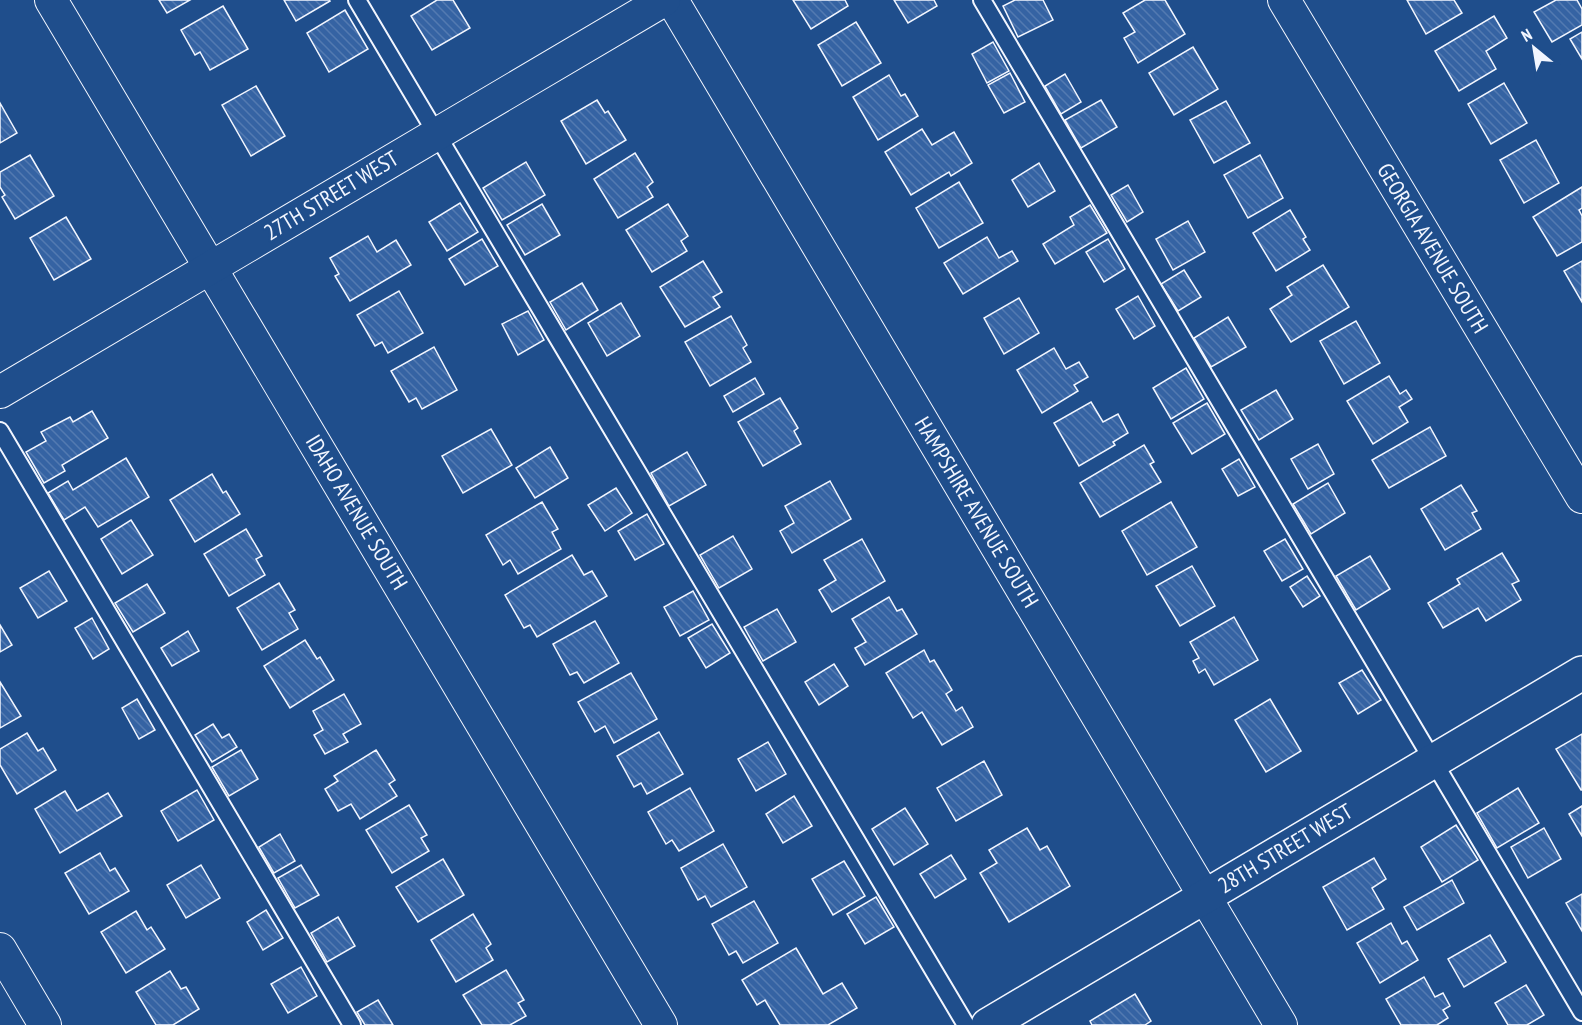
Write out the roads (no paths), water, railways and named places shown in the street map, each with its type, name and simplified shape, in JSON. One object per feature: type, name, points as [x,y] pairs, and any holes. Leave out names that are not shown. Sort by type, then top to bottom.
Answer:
[{"type":"street","name":"IDAHO AVENUE SOUTH","points":[[51,0],[661,1025]]},
{"type":"street","name":"27TH STREET WEST","points":[[0,392],[664,0]]},
{"type":"street","name":"HAMPSHIRE AVENUE SOUTH","points":[[672,0],[1281,1025]]},
{"type":"street","name":"GEORGIA AVENUE SOUTH","points":[[1284,0],[1582,497]]},
{"type":"street","name":"28TH STREET WEST","points":[[988,1025],[1582,673]]},
{"type":"street","points":[[0,949],[45,1025]]},
{"type":"lane","points":[[357,0],[966,1025]]},
{"type":"lane","points":[[982,0],[1582,1012]]},
{"type":"lane","points":[[0,431],[352,1025]]}]
